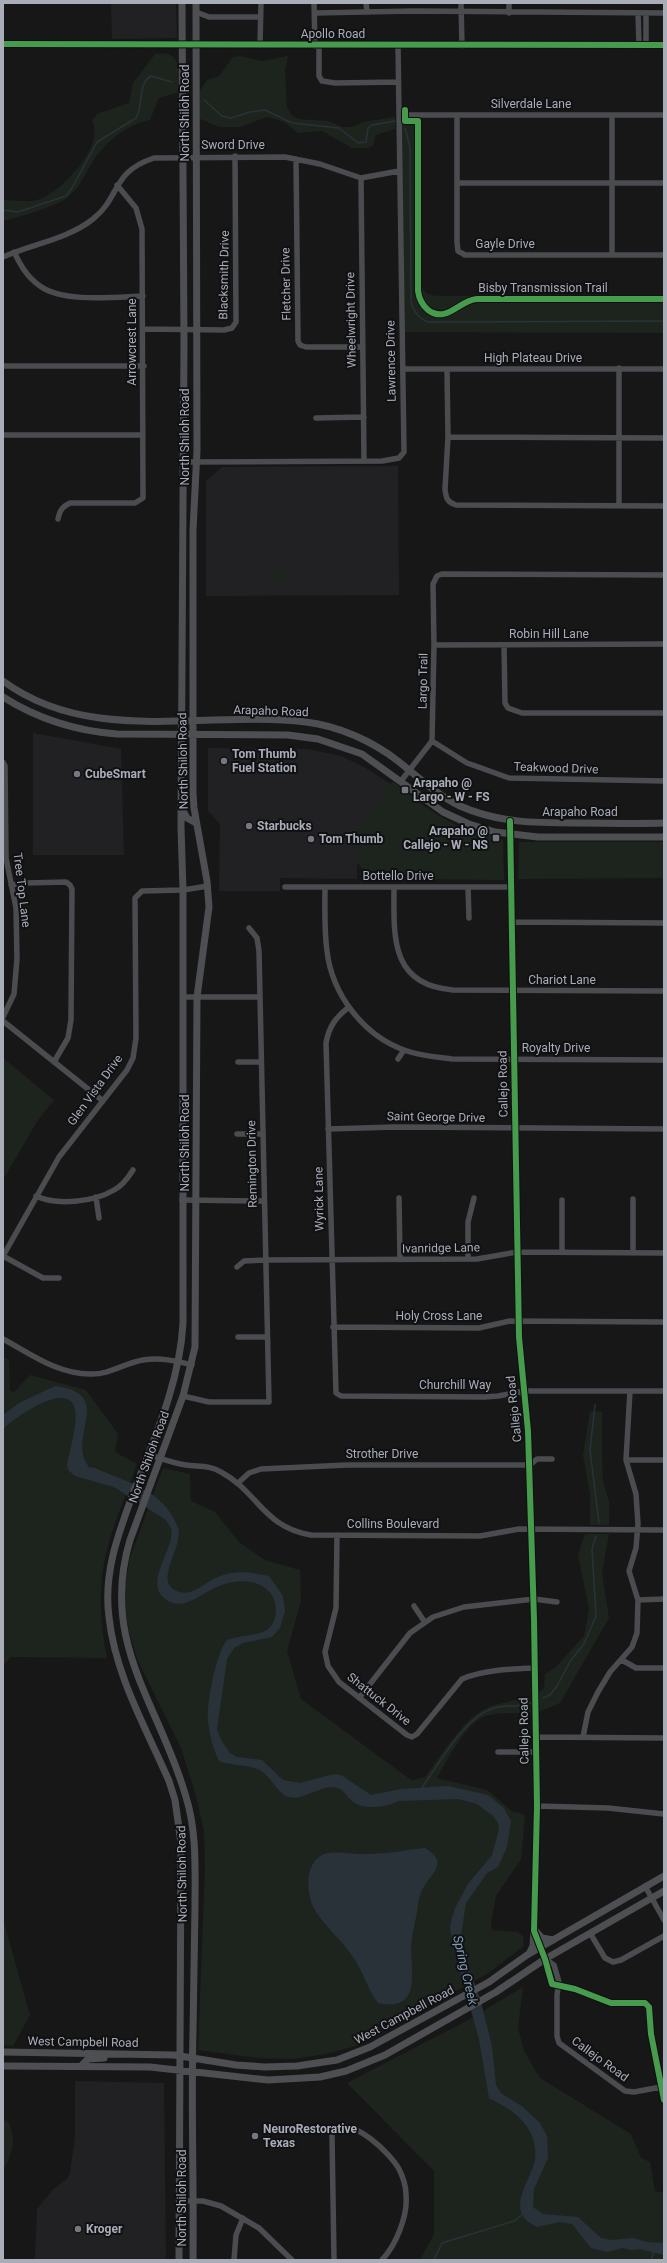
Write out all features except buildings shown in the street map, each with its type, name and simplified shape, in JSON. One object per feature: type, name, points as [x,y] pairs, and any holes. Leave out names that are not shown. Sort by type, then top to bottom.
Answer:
[{"type":"main road","name":"North Shiloh Road","points":[[179,2260],[182,1859],[179,1824],[169,1782],[116,1659],[109,1617],[108,1584],[113,1550],[179,1362],[183,1323],[182,1200],[184,997],[181,734],[184,329],[182,3]]},
{"type":"main road","name":"North Shiloh Road","points":[[193,2260],[192,2058],[195,1851],[192,1820],[179,1775],[131,1661],[122,1616],[121,1590],[125,1555],[183,1396],[192,1364],[196,1334],[197,997],[208,918],[208,886],[193,803],[193,530],[197,462],[195,329],[196,3]]},
{"type":"main road","points":[[182,585],[194,585]]},
{"type":"main road","points":[[182,666],[194,666]]},
{"type":"main road","name":"Arapaho Road","points":[[3,681],[30,698],[57,709],[81,716],[105,720],[277,721],[306,722],[324,726],[358,737],[375,746],[442,796],[459,805],[482,814],[510,821],[537,823],[664,824]]},
{"type":"main road","name":"Arapaho Road","points":[[3,697],[21,708],[52,721],[82,730],[104,733],[288,735],[320,739],[362,754],[401,781],[431,805],[459,820],[495,832],[510,835],[664,837]]},
{"type":"main road","points":[[52,721],[57,709]]},
{"type":"main road","points":[[320,739],[324,726]]},
{"type":"main road","points":[[181,807],[187,818],[196,823]]},
{"type":"main road","name":"West Campbell Road","points":[[3,2052],[180,2056],[244,2066],[297,2066],[348,2056],[392,2036],[489,1982],[529,1954],[664,1876]]},
{"type":"main road","name":"West Campbell Road","points":[[3,2066],[180,2069],[268,2080],[320,2077],[369,2063],[496,1992],[545,1959],[664,1891]]},
{"type":"main road","points":[[534,1930],[542,1938],[553,1940]]},
{"type":"main road","points":[[529,1954],[532,1946],[534,1930]]},
{"type":"main road","points":[[80,2067],[88,2059],[138,2054]]},
{"type":"street","points":[[260,45],[261,3]]},
{"type":"street","points":[[314,3],[319,76],[322,81],[335,83],[398,82]]},
{"type":"street","points":[[366,3],[366,12]]},
{"type":"street","points":[[414,3],[414,11]]},
{"type":"street","points":[[461,3],[462,46]]},
{"type":"street","points":[[509,3],[509,13]]},
{"type":"street","points":[[315,13],[414,11],[509,13],[664,12]]},
{"type":"street","points":[[196,12],[209,17],[260,17]]},
{"type":"street","points":[[638,12],[639,45]]},
{"type":"street","points":[[646,12],[646,45]]},
{"type":"street","name":"Apollo Road","points":[[3,44],[317,46],[664,45]]},
{"type":"street","name":"Lawrence Drive","points":[[183,462],[391,460],[399,458],[404,452],[398,45]]},
{"type":"street","name":"Silverdale Lane","points":[[399,115],[664,115]]},
{"type":"street","name":"Gayle Drive","points":[[457,115],[458,251],[465,255],[664,255]]},
{"type":"street","points":[[612,115],[612,255]]},
{"type":"street","name":"Sword Drive","points":[[3,257],[73,230],[88,222],[104,208],[117,185],[128,171],[143,161],[163,156],[235,156],[296,159],[320,164],[361,178],[399,171]]},
{"type":"street","name":"Blacksmith Drive","points":[[143,329],[228,329],[232,328],[236,322],[235,156]]},
{"type":"street","name":"Fletcher Drive","points":[[296,159],[298,341],[300,345],[306,347],[363,347]]},
{"type":"street","name":"Wheelwright Drive","points":[[361,178],[364,461]]},
{"type":"street","points":[[457,184],[664,183]]},
{"type":"street","name":"Arrowcrest Lane","points":[[58,519],[59,511],[63,506],[70,503],[135,503],[143,498],[143,243],[140,217],[129,198],[117,185]]},
{"type":"street","points":[[14,252],[28,276],[51,293],[67,296],[143,296]]},
{"type":"street","points":[[3,366],[144,366]]},
{"type":"street","points":[[619,368],[619,506]]},
{"type":"street","name":"High Plateau Drive","points":[[403,369],[664,369]]},
{"type":"street","points":[[447,369],[448,437],[445,489],[446,498],[450,503],[664,506]]},
{"type":"street","points":[[316,418],[364,417]]},
{"type":"street","points":[[3,435],[143,435]]},
{"type":"street","points":[[448,437],[664,438]]},
{"type":"street","name":"Largo Trail","points":[[432,741],[434,645],[433,584],[437,576],[442,574],[664,575]]},
{"type":"street","name":"Robin Hill Lane","points":[[434,645],[664,644]]},
{"type":"street","points":[[504,645],[505,703],[508,708],[514,711],[546,714],[664,713]]},
{"type":"street","points":[[401,781],[432,741]]},
{"type":"street","name":"Teakwood Drive","points":[[432,741],[467,764],[509,778],[664,781]]},
{"type":"street","name":"Tree Top Lane","points":[[3,1017],[12,1003],[16,984],[16,908],[12,885],[5,868],[4,763]]},
{"type":"street","name":"Callejo Road","points":[[510,821],[520,1355],[530,1465],[534,1600],[537,1806],[534,1930],[545,1959],[554,1965],[559,1982],[557,2036],[559,2043],[625,2091],[634,2092],[661,2087]]},
{"type":"street","points":[[12,885],[33,882],[66,882],[72,889],[72,1020],[68,1038],[54,1062]]},
{"type":"street","name":"Glen Vista Drive","points":[[3,1256],[59,1157],[127,1070],[134,1052],[136,898],[138,893],[142,891],[183,890],[208,886]]},
{"type":"street","name":"Bottello Drive","points":[[285,887],[511,887]]},
{"type":"street","name":"Royalty Drive","points":[[325,887],[325,932],[327,952],[335,982],[349,1007],[367,1026],[380,1037],[404,1050],[452,1059],[664,1060]]},
{"type":"street","name":"Chariot Lane","points":[[394,887],[394,941],[402,962],[414,976],[433,987],[445,989],[512,991],[664,991]]},
{"type":"street","points":[[468,887],[468,918]]},
{"type":"street","points":[[511,922],[664,923]]},
{"type":"street","name":"Remington Drive","points":[[183,1396],[209,1402],[269,1402],[259,944],[257,938],[249,928]]},
{"type":"street","points":[[184,997],[260,997]]},
{"type":"street","name":"Wyrick Lane","points":[[342,1396],[336,1393],[335,1388],[326,1043],[328,1033],[338,1016],[349,1007]]},
{"type":"street","points":[[3,1021],[103,1101]]},
{"type":"street","points":[[398,1059],[404,1050]]},
{"type":"street","points":[[238,1062],[261,1062]]},
{"type":"street","name":"Saint George Drive","points":[[328,1129],[382,1127],[664,1129]]},
{"type":"street","points":[[237,1134],[262,1134]]},
{"type":"street","points":[[36,1196],[57,1202],[96,1197],[115,1190],[133,1170]]},
{"type":"street","points":[[96,1197],[99,1218]]},
{"type":"street","points":[[399,1198],[400,1259]]},
{"type":"street","points":[[468,1259],[468,1222],[474,1198]]},
{"type":"street","points":[[633,1199],[633,1253]]},
{"type":"street","points":[[182,1200],[264,1201]]},
{"type":"street","points":[[562,1200],[562,1252]]},
{"type":"street","name":"Ivanridge Lane","points":[[237,1267],[244,1261],[266,1260],[468,1259],[488,1258],[503,1253],[517,1252],[664,1253]]},
{"type":"street","points":[[3,1256],[43,1278],[58,1278]]},
{"type":"street","name":"Holy Cross Lane","points":[[333,1327],[479,1328],[519,1321],[664,1322]]},
{"type":"street","points":[[238,1337],[267,1337]]},
{"type":"street","points":[[3,1339],[46,1363],[74,1373],[92,1374],[105,1372],[143,1360],[164,1359],[192,1364]]},
{"type":"street","points":[[583,1737],[588,1712],[610,1672],[622,1660],[635,1640],[638,1618],[638,1600],[629,1571],[636,1548],[638,1530],[636,1494],[626,1460],[630,1390]]},
{"type":"street","name":"Churchill Way","points":[[342,1396],[485,1397],[524,1391],[664,1391]]},
{"type":"street","name":"Collins Boulevard","points":[[147,1454],[183,1464],[211,1468],[238,1483],[261,1509],[286,1528],[311,1535],[480,1536],[519,1529],[664,1530]]},
{"type":"street","name":"Strother Drive","points":[[238,1483],[254,1471],[308,1466],[530,1465],[538,1459],[552,1459]]},
{"type":"street","points":[[626,1460],[664,1460]]},
{"type":"street","name":"Shattuck Drive","points":[[337,1535],[336,1608],[327,1643],[326,1659],[332,1674],[359,1698],[412,1736],[417,1734],[462,1679],[504,1670],[534,1668]]},
{"type":"street","points":[[638,1600],[664,1599]]},
{"type":"street","points":[[359,1698],[410,1633],[424,1622],[464,1607],[534,1600],[557,1602]]},
{"type":"street","points":[[414,1606],[424,1622]]},
{"type":"street","points":[[622,1660],[636,1668],[664,1668]]},
{"type":"street","points":[[536,1738],[664,1738]]},
{"type":"street","points":[[498,1752],[536,1752]]},
{"type":"street","points":[[537,1806],[608,1808],[664,1814]]},
{"type":"street","points":[[645,1886],[664,1920]]},
{"type":"street","points":[[590,1933],[605,1958],[613,1962],[621,1960],[664,1936]]},
{"type":"street","points":[[558,1987],[575,1989],[611,2003],[645,2003],[648,2007],[664,2100]]},
{"type":"street","points":[[334,2260],[332,2135],[334,2129],[338,2126],[349,2127],[370,2138],[398,2168],[404,2182],[406,2206],[401,2226],[392,2248],[382,2260]]},
{"type":"street","points":[[180,2200],[222,2206],[270,2236],[292,2260]]},
{"type":"street","points":[[234,2260],[236,2235],[243,2218]]},
{"type":"shaded area","points":[[111,3],[176,3],[177,38],[112,39]]},
{"type":"shaded area","points":[[155,54],[168,54],[176,60],[179,71],[179,92],[159,98],[150,120],[141,122],[125,130],[103,148],[77,188],[64,200],[26,215],[3,221],[3,200],[27,201],[40,199],[59,187],[69,177],[87,155],[93,143],[95,131],[92,121],[97,114],[129,103],[133,83]]},
{"type":"shaded area","points":[[240,56],[262,61],[288,56],[285,71],[287,107],[291,115],[298,119],[328,121],[343,127],[352,127],[363,122],[395,117],[395,129],[376,135],[373,146],[368,148],[352,148],[322,131],[298,133],[284,122],[267,117],[240,127],[220,127],[200,119],[199,92],[207,80],[219,76],[233,57]]},
{"type":"shaded area","points":[[407,119],[421,120],[422,288],[426,292],[430,295],[441,296],[664,296],[664,333],[405,332],[401,121]]},
{"type":"shaded area","points":[[398,466],[399,595],[206,596],[206,481],[222,467]]},
{"type":"shaded area","points":[[272,569],[291,569],[291,581],[272,581]]},
{"type":"shaded area","name":"CubeSmart","points":[[33,733],[121,749],[124,855],[33,855]]},
{"type":"shaded area","points":[[208,748],[308,749],[341,756],[364,767],[391,784],[357,833],[357,879],[280,878],[280,891],[219,891],[220,824],[208,811]]},
{"type":"shaded area","points":[[393,781],[424,806],[450,822],[503,840],[504,880],[410,879],[366,874],[357,862],[357,833]]},
{"type":"shaded area","points":[[519,842],[664,842],[664,878],[518,879]]},
{"type":"shaded area","points":[[3,1058],[54,1100],[38,1120],[3,1180]]},
{"type":"shaded area","points":[[3,1357],[9,1360],[10,1391],[14,1392],[30,1375],[86,1390],[118,1434],[115,1452],[137,1464],[112,1531],[103,1567],[101,1620],[107,1658],[11,1657],[3,1666]]},
{"type":"shaded area","points":[[590,1411],[602,1412],[603,1481],[609,1502],[609,1525],[590,1525],[590,1494],[583,1455]]},
{"type":"shaded area","points":[[163,1468],[190,1474],[191,1501],[215,1512],[239,1542],[265,1560],[300,1570],[301,1601],[287,1651],[301,1699],[407,1777],[412,1780],[425,1777],[463,1726],[482,1710],[491,1706],[530,1697],[531,1713],[505,1713],[486,1716],[474,1723],[456,1745],[437,1778],[487,1790],[512,1811],[525,1815],[521,1859],[496,1896],[491,1923],[492,1930],[517,1932],[523,1936],[524,1946],[487,1974],[356,2046],[326,2054],[293,2059],[257,2058],[198,2050],[205,1868],[204,1832],[195,1792],[181,1748],[138,1661],[129,1632],[123,1596],[130,1558]]},
{"type":"shaded area","points":[[585,1534],[609,1534],[602,1573],[609,1618],[560,1703],[538,1712],[539,1692],[544,1688],[545,1674],[556,1667],[584,1636],[589,1609],[578,1555]]},
{"type":"shaded area","points":[[3,1919],[30,2015],[13,2046],[3,2045]]},
{"type":"shaded area","points":[[523,1987],[518,2028],[524,2051],[540,2078],[631,2134],[641,2158],[650,2162],[655,2191],[664,2193],[664,2260],[420,2260],[434,2234],[434,2171],[347,2083],[470,2019]]},
{"type":"shaded area","points":[[75,2081],[164,2083],[166,2260],[35,2260],[37,2209],[53,2189],[67,2179],[70,2173],[75,2136]]},
{"type":"shaded area","points":[[3,2119],[9,2122],[13,2142],[9,2158],[3,2171]]},
{"type":"water","name":"Spring Creek","points":[[55,1386],[73,1391],[83,1398],[87,1407],[82,1443],[83,1456],[89,1467],[95,1468],[144,1489],[155,1496],[172,1515],[178,1528],[179,1536],[168,1574],[168,1582],[172,1588],[185,1593],[200,1588],[213,1579],[224,1575],[231,1573],[249,1573],[269,1576],[283,1596],[285,1611],[280,1628],[272,1637],[243,1643],[234,1648],[227,1659],[217,1729],[221,1740],[230,1753],[237,1757],[262,1760],[283,1780],[300,1783],[334,1774],[341,1775],[371,1795],[401,1789],[448,1786],[488,1795],[504,1808],[511,1821],[507,1847],[498,1867],[487,1873],[466,1903],[461,1935],[465,1959],[480,1998],[492,2046],[496,2085],[501,2093],[523,2107],[540,2123],[547,2136],[548,2158],[534,2189],[533,2207],[543,2214],[578,2217],[601,2238],[611,2240],[633,2238],[647,2242],[664,2242],[664,2255],[640,2249],[632,2250],[623,2248],[607,2252],[591,2248],[572,2224],[560,2222],[537,2227],[527,2221],[522,2214],[520,2207],[521,2198],[535,2159],[534,2142],[527,2127],[517,2115],[489,2098],[479,2039],[452,1943],[450,1925],[455,1908],[468,1884],[492,1855],[499,1829],[498,1823],[493,1816],[477,1804],[458,1799],[399,1801],[388,1805],[369,1807],[357,1804],[352,1801],[342,1790],[333,1787],[328,1787],[303,1796],[291,1798],[282,1793],[261,1771],[252,1767],[228,1764],[219,1761],[211,1737],[208,1714],[210,1692],[219,1656],[227,1640],[263,1632],[271,1626],[274,1621],[276,1611],[276,1605],[272,1595],[261,1585],[241,1581],[219,1586],[185,1603],[178,1604],[164,1598],[159,1591],[157,1583],[169,1545],[171,1528],[166,1520],[114,1487],[75,1476],[68,1470],[67,1464],[76,1415],[75,1409],[70,1401],[62,1398],[40,1404],[17,1417],[3,1429],[3,1415],[19,1403]]},
{"type":"water","points":[[425,1848],[436,1858],[437,1863],[436,1868],[422,1890],[419,1900],[411,1950],[412,1981],[410,1990],[407,1997],[401,2002],[391,2004],[378,2003],[371,1993],[355,1960],[315,1910],[309,1895],[308,1886],[311,1869],[314,1862],[320,1856],[328,1853],[375,1854]]},
{"type":"waterway","points":[[3,210],[18,212],[66,196],[72,188],[97,142],[136,118],[140,108],[142,90],[147,80],[151,76],[172,82]]},
{"type":"waterway","points":[[204,100],[222,116],[231,118],[250,112],[265,110],[292,123],[339,128],[358,143],[366,142],[368,128],[372,125],[395,121]]},
{"type":"waterway","points":[[405,128],[410,147],[411,302],[419,317],[428,322],[664,321]]},
{"type":"waterway","points":[[595,1405],[590,1450],[599,1523]]},
{"type":"waterway","points":[[543,1698],[550,1695],[557,1686],[571,1660],[584,1644],[596,1616],[592,1549],[596,1536]]},
{"type":"waterway","points":[[421,1789],[453,1742],[472,1721],[483,1713],[494,1708],[531,1703]]},
{"type":"waterway","points":[[434,2260],[442,2243],[514,2221],[523,2214]]},
{"type":"waterway","points":[[652,2260],[653,2252]]},
{"type":"cycle path","points":[[3,44],[664,45]]},
{"type":"cycle path","name":"Bisby Transmission Trail","points":[[405,110],[405,121],[418,121],[418,291],[421,301],[428,310],[435,314],[447,313],[464,303],[477,299],[664,299]]},
{"type":"cycle path","points":[[510,821],[519,1337],[528,1431],[534,1619],[537,1806],[534,1931],[545,1959],[552,1984],[575,1989],[611,2003],[645,2003],[649,2007],[651,2034],[664,2100]]},
{"type":"place","name":"Tom Thumb Fuel Station","points":[[224,761]]},
{"type":"place","name":"CubeSmart","points":[[77,774]]},
{"type":"place","name":"Arapaho @ Largo - W - FS","points":[[405,790]]},
{"type":"place","name":"Starbucks","points":[[249,826]]},
{"type":"place","name":"Arapaho @ Callejo - W - NS","points":[[496,838]]},
{"type":"place","name":"Tom Thumb","points":[[311,839]]},
{"type":"place","name":"NeuroRestorative Texas","points":[[255,2136]]},
{"type":"place","name":"Kroger","points":[[78,2229]]}]
